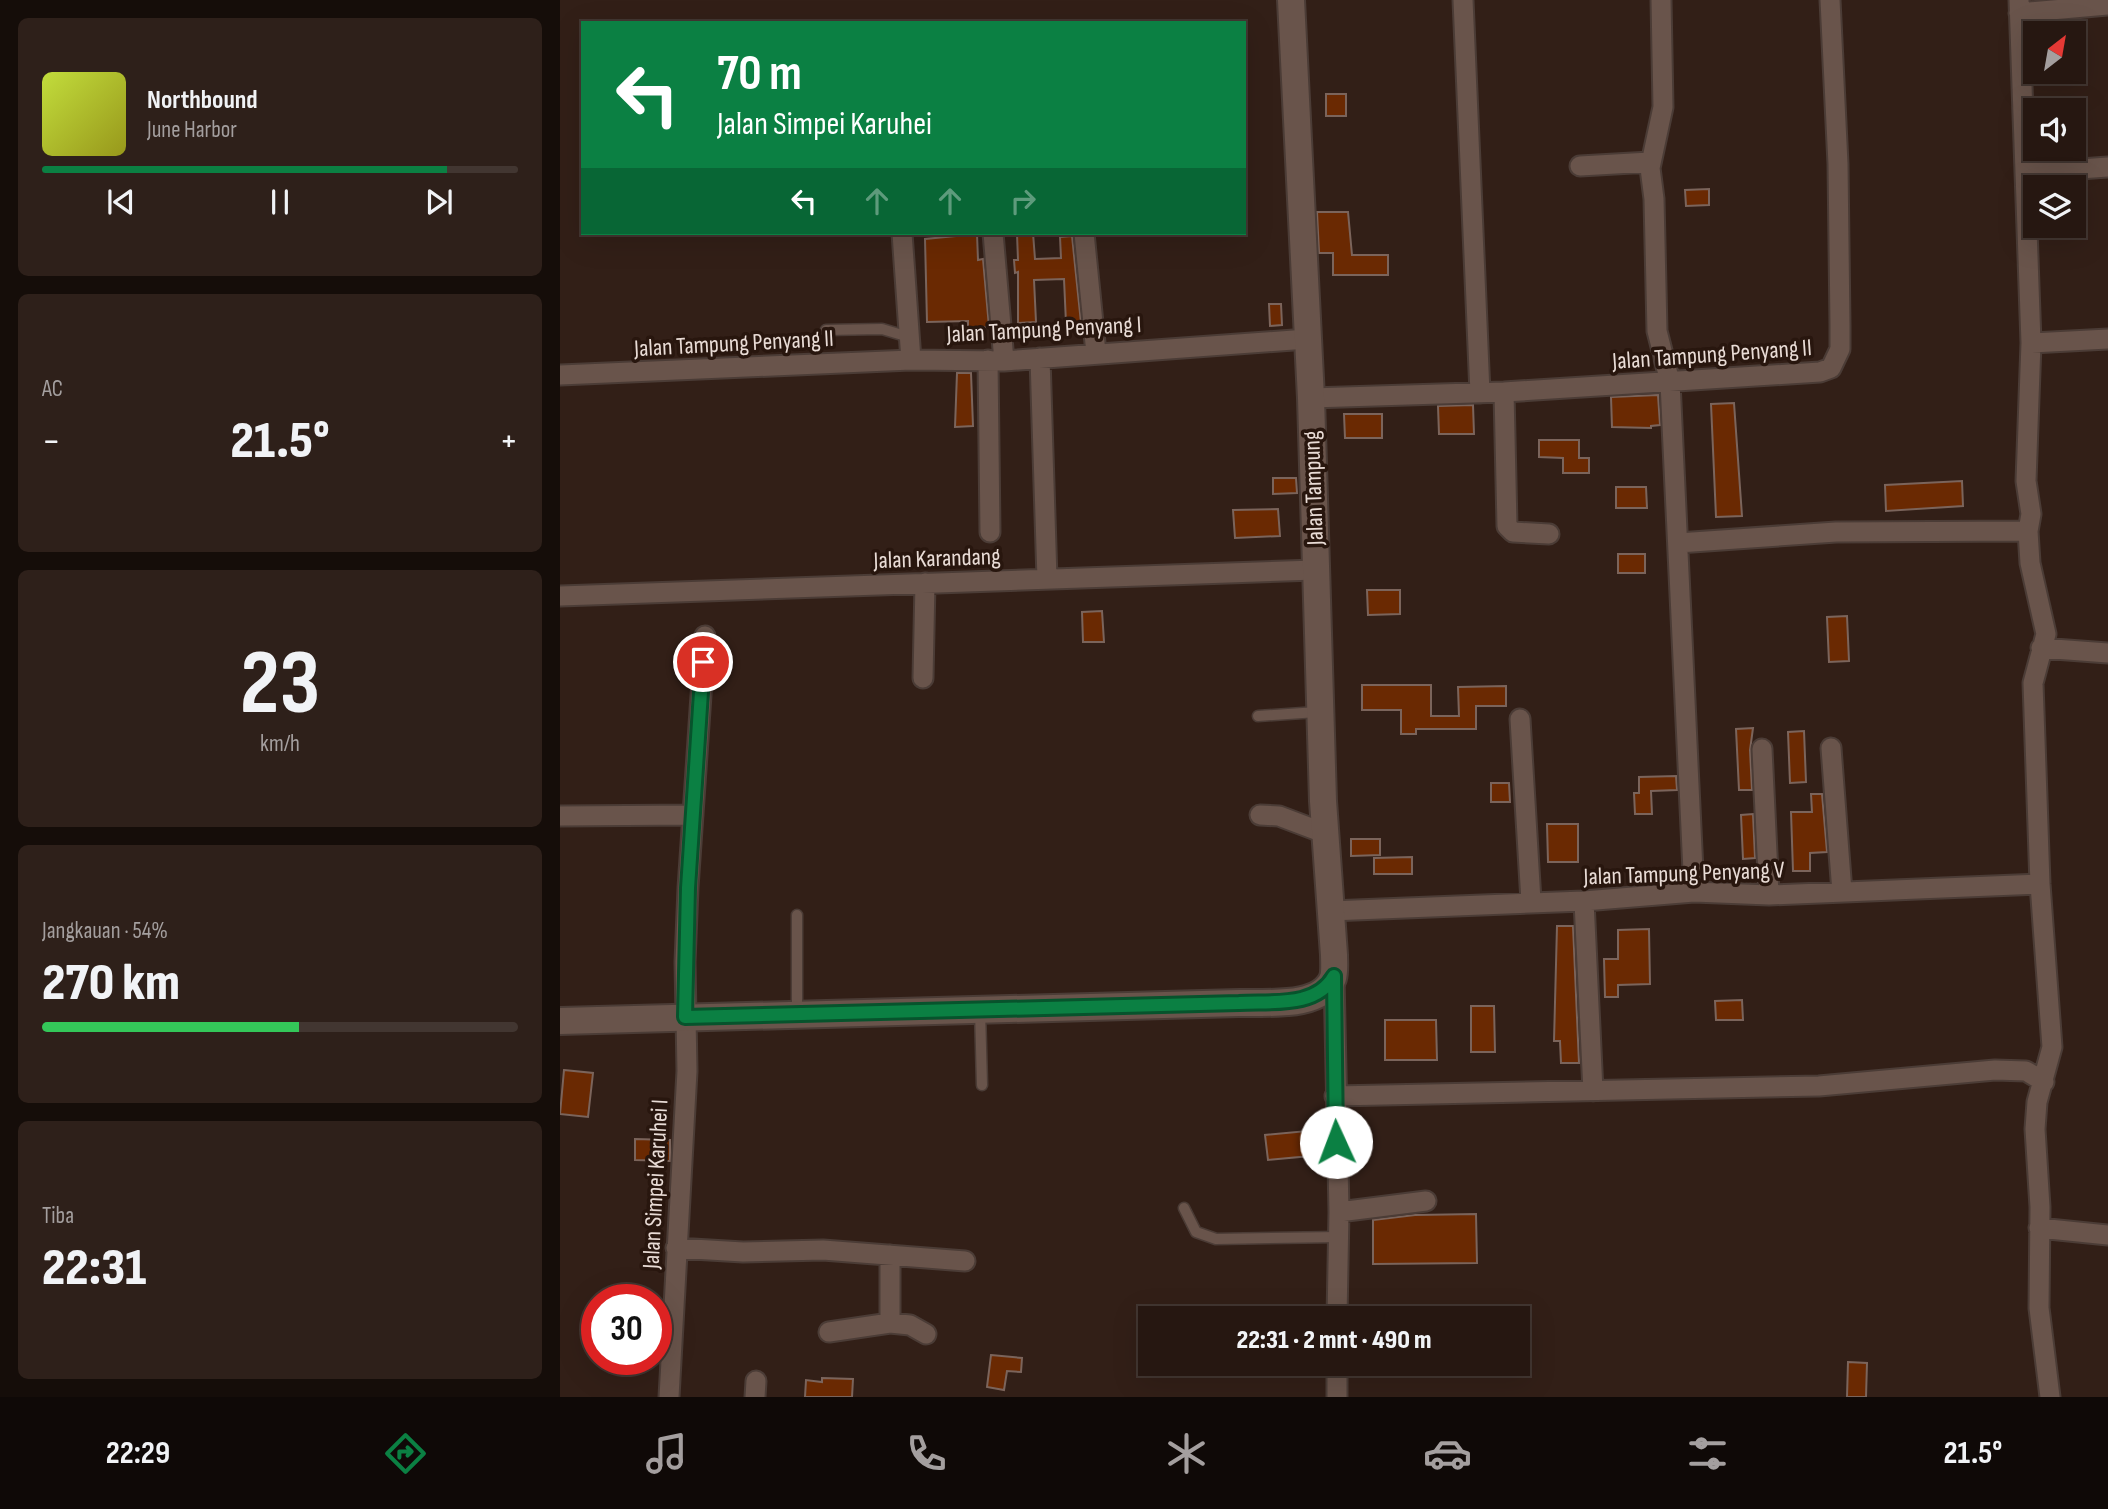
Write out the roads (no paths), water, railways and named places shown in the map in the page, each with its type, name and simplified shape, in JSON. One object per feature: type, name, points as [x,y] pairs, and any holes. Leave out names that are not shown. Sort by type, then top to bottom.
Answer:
[{"type":"main road","name":"Jalan Tampung","points":[[1292,0],[1311,398],[1324,833],[1334,976]]},
{"type":"main road","points":[[560,1021],[1296,1000],[1318,995],[1334,976]]},
{"type":"street","points":[[1463,0],[1480,393]]},
{"type":"street","points":[[1661,0],[1663,107],[1650,162],[1657,331],[1670,382],[1694,892]]},
{"type":"street","name":"Jalan Tampung Penyang II","points":[[1311,398],[1504,392],[1820,372],[1831,368],[1840,349],[1840,325],[1838,164],[1830,0]]},
{"type":"street","points":[[2050,1397],[2039,1308],[2036,1112],[2052,1047],[2040,884],[2034,683],[2045,624],[2032,575],[2028,531],[2031,514],[2026,481],[2031,343],[2019,7],[2108,5]]},
{"type":"street","points":[[1580,166],[1650,162]]},
{"type":"street","points":[[2026,173],[2108,167]]},
{"type":"street","points":[[902,235],[911,360]]},
{"type":"street","points":[[990,531],[996,360],[993,235]]},
{"type":"street","points":[[1084,235],[1096,353]]},
{"type":"street","points":[[2031,343],[2108,339]]},
{"type":"street","name":"Jalan Tampung Penyang I","points":[[911,360],[1040,358],[1307,340]]},
{"type":"street","points":[[1040,358],[1047,579]]},
{"type":"street","name":"Jalan Tampung Penyang II","points":[[560,374],[911,360]]},
{"type":"street","points":[[1504,392],[1507,526],[1513,531],[1549,534]]},
{"type":"street","points":[[1678,543],[1836,532],[2028,531]]},
{"type":"street","name":"Jalan Karandang","points":[[560,596],[1315,570]]},
{"type":"street","points":[[923,678],[925,583]]},
{"type":"street","name":"Jalan Simpei Karuhei I","points":[[669,1397],[687,1071],[685,949],[705,636]]},
{"type":"street","points":[[2041,648],[2108,653]]},
{"type":"street","points":[[1520,719],[1531,901]]},
{"type":"street","points":[[1831,748],[1842,892]]},
{"type":"street","points":[[1762,749],[1769,895]]},
{"type":"street","points":[[560,817],[693,815]]},
{"type":"street","points":[[1260,815],[1279,816],[1324,833]]},
{"type":"street","name":"Jalan Tampung Penyang V","points":[[1329,911],[1584,901],[1694,892],[1769,895],[2040,884]]},
{"type":"street","points":[[1584,901],[1593,1091]]},
{"type":"street","points":[[1334,976],[1339,1212],[1337,1306]]},
{"type":"street","points":[[1335,1096],[1501,1090],[1593,1091],[1819,1086],[1995,1070],[2026,1071],[2044,1082]]},
{"type":"street","points":[[1339,1212],[1426,1201]]},
{"type":"street","points":[[2039,1228],[2108,1235]]},
{"type":"street","points":[[676,1248],[743,1252],[824,1250],[965,1261]]},
{"type":"street","points":[[890,1255],[890,1323]]},
{"type":"street","points":[[829,1332],[890,1323],[911,1325],[926,1334]]},
{"type":"street","points":[[1337,1376],[1337,1397]]},
{"type":"lane","points":[[826,330],[882,329],[909,337]]},
{"type":"lane","points":[[1258,716],[1320,712]]},
{"type":"lane","points":[[796,915],[797,1013]]},
{"type":"lane","points":[[980,1009],[982,1085]]},
{"type":"lane","points":[[1184,1208],[1196,1232],[1216,1239],[1339,1237]]}]
